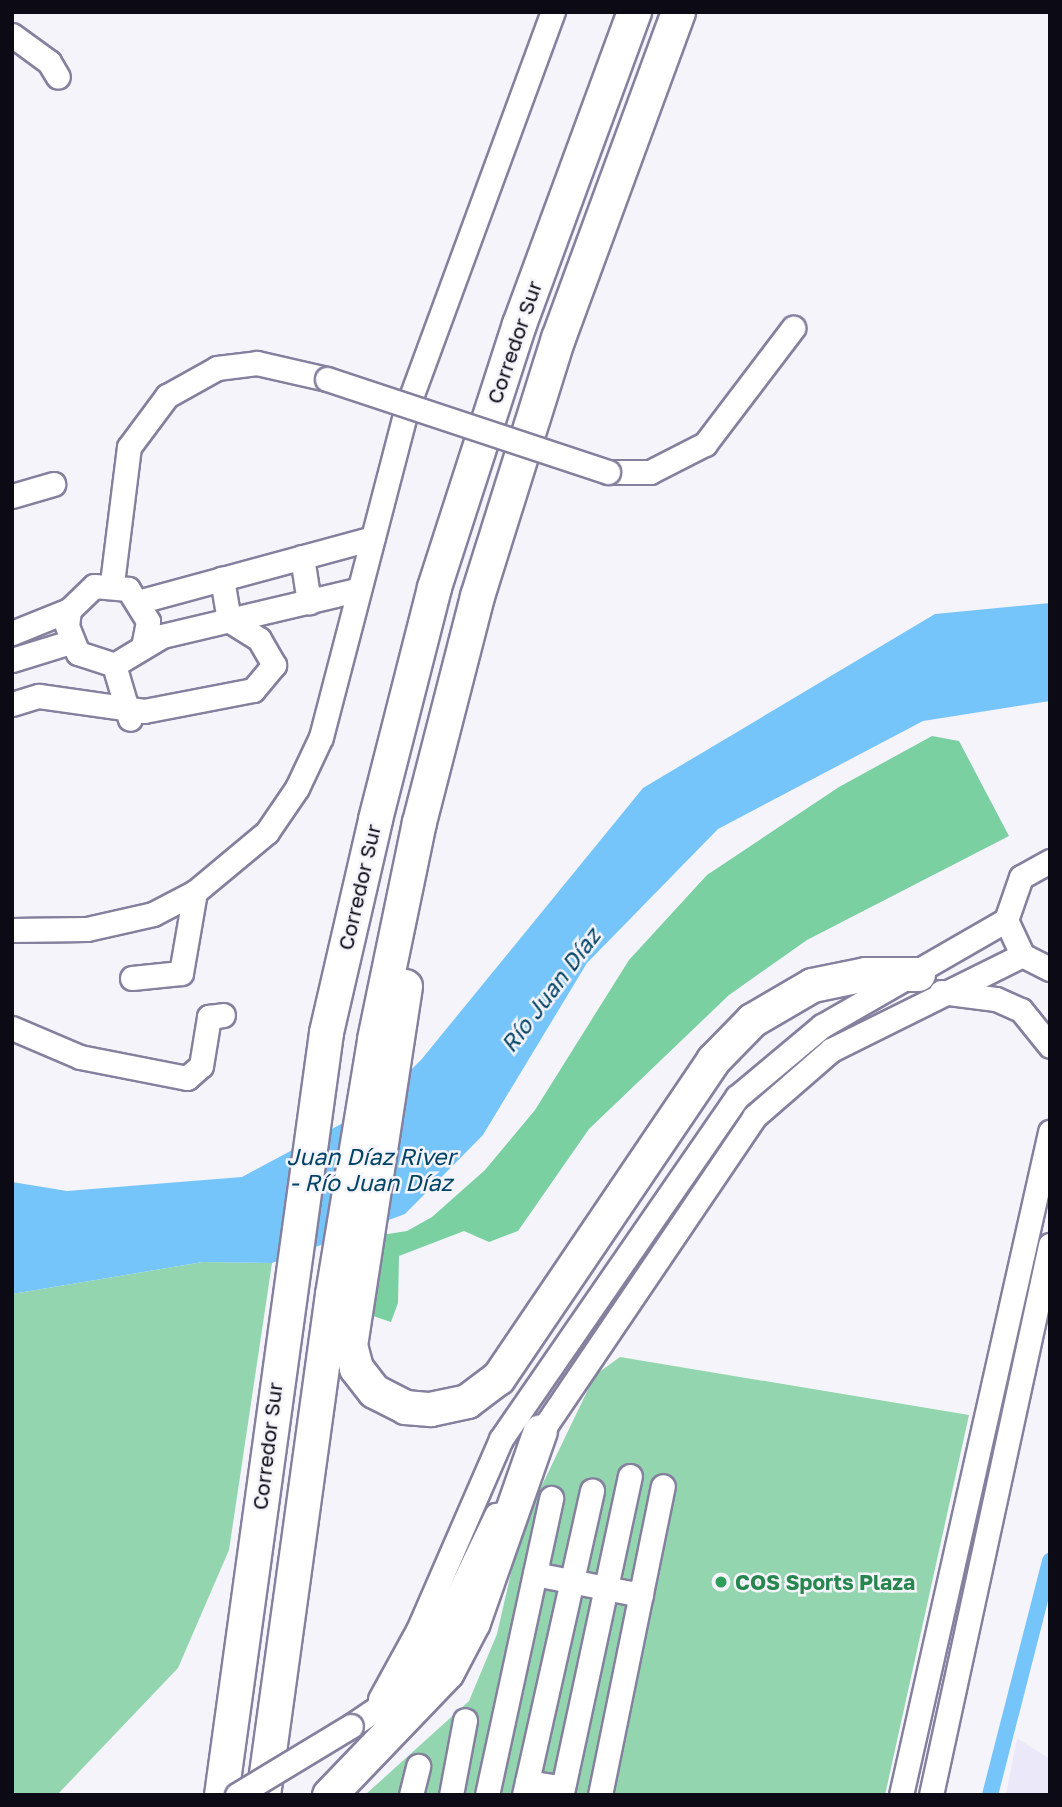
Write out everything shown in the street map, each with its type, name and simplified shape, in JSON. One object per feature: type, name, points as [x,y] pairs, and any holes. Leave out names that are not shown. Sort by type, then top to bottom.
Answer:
[{"type":"highway","name":"Corredor Sur","points":[[221,1784],[286,1292],[326,1032],[434,587],[519,324],[634,12]]},
{"type":"highway","name":"Corredor Sur","points":[[263,1795],[344,1290],[434,760],[558,338],[678,12]]},
{"type":"highway","points":[[344,1290],[349,1345],[367,1384],[405,1407],[442,1408],[467,1401],[505,1369],[713,1060],[752,1020],[812,985],[865,974],[929,983]]},
{"type":"highway","points":[[329,1795],[447,1672],[473,1622],[540,1431]]},
{"type":"street","points":[[12,930],[87,929],[153,914],[195,892],[267,832],[297,788],[321,737],[357,590],[422,361],[553,12]]},
{"type":"street","points":[[12,35],[49,62],[58,77]]},
{"type":"street","points":[[112,583],[129,447],[167,396],[217,368],[257,363],[327,379],[608,472],[650,471],[705,444],[793,328]]},
{"type":"street","points":[[12,496],[53,484]]},
{"type":"street","points":[[141,601],[373,538]]},
{"type":"street","points":[[302,557],[309,602]]},
{"type":"street","points":[[12,704],[40,696],[129,715],[241,694],[263,682],[274,665],[270,651],[229,620],[222,579]]},
{"type":"street","points":[[112,583],[141,601],[148,621],[145,642]]},
{"type":"street","points":[[12,633],[69,610],[79,595],[112,583]]},
{"type":"street","points":[[69,610],[71,642],[88,661],[114,665],[145,642],[357,590]]},
{"type":"street","points":[[12,660],[71,642]]},
{"type":"street","points":[[114,665],[129,715]]},
{"type":"street","points":[[237,1795],[359,1721],[423,1667],[540,1431],[754,1117],[831,1050],[929,983],[1006,920],[1021,877],[1050,861]]},
{"type":"street","points":[[132,978],[181,972],[186,931],[195,892]]},
{"type":"street","points":[[153,914],[186,931]]},
{"type":"street","points":[[359,1721],[418,1630],[500,1439],[737,1097],[822,1026],[929,983],[1041,969],[1006,920]]},
{"type":"street","points":[[929,983],[996,999],[1021,1010],[1050,1045]]},
{"type":"street","points":[[12,1028],[80,1057],[187,1078],[201,1066],[209,1017],[223,1015]]},
{"type":"street","points":[[901,1795],[980,1454],[1050,1132]]},
{"type":"street","points":[[931,1795],[1050,1245]]},
{"type":"street","points":[[980,1454],[1003,1426],[1020,1389]]},
{"type":"street","points":[[980,1454],[990,1494],[989,1535]]},
{"type":"street","points":[[592,1490],[526,1789],[563,1788],[631,1476]]},
{"type":"street","points":[[600,1795],[663,1486]]},
{"type":"street","points":[[487,1795],[551,1498]]},
{"type":"street","points":[[535,1574],[641,1595]]},
{"type":"street","points":[[514,1672],[621,1693]]},
{"type":"street","points":[[451,1795],[465,1720]]},
{"type":"street","points":[[411,1795],[418,1766]]},
{"type":"shaded area","points":[[1017,1738],[1050,1759],[1050,1795],[1006,1795]]},
{"type":"green space","points":[[932,736],[959,741],[1009,836],[807,940],[729,995],[589,1129],[518,1231],[489,1242],[464,1231],[399,1256],[398,1303],[391,1322],[364,1313],[375,1236],[407,1231],[432,1217],[485,1170],[535,1110],[629,960],[707,875],[839,787]]},
{"type":"green space","points":[[203,1262],[272,1263],[229,1550],[178,1668],[57,1795],[12,1795],[12,1294]]},
{"type":"green space","name":"COS Sports Plaza","points":[[620,1357],[969,1415],[885,1795],[365,1795],[469,1701],[497,1634],[521,1529],[595,1375]]},
{"type":"water","name":"Juan Díaz River - Río Juan Díaz","points":[[1050,603],[1050,701],[923,721],[718,829],[587,963],[483,1135],[405,1214],[272,1263],[203,1262],[12,1294],[12,1182],[67,1191],[242,1177],[373,1107],[421,1060],[643,788],[935,614]]},
{"type":"waterway","points":[[990,1795],[1050,1561]]},
{"type":"place","name":"COS Sports Plaza","points":[[721,1582]]},
{"type":"water label","name":"Río Juan Díaz","points":[[550,990]]}]
